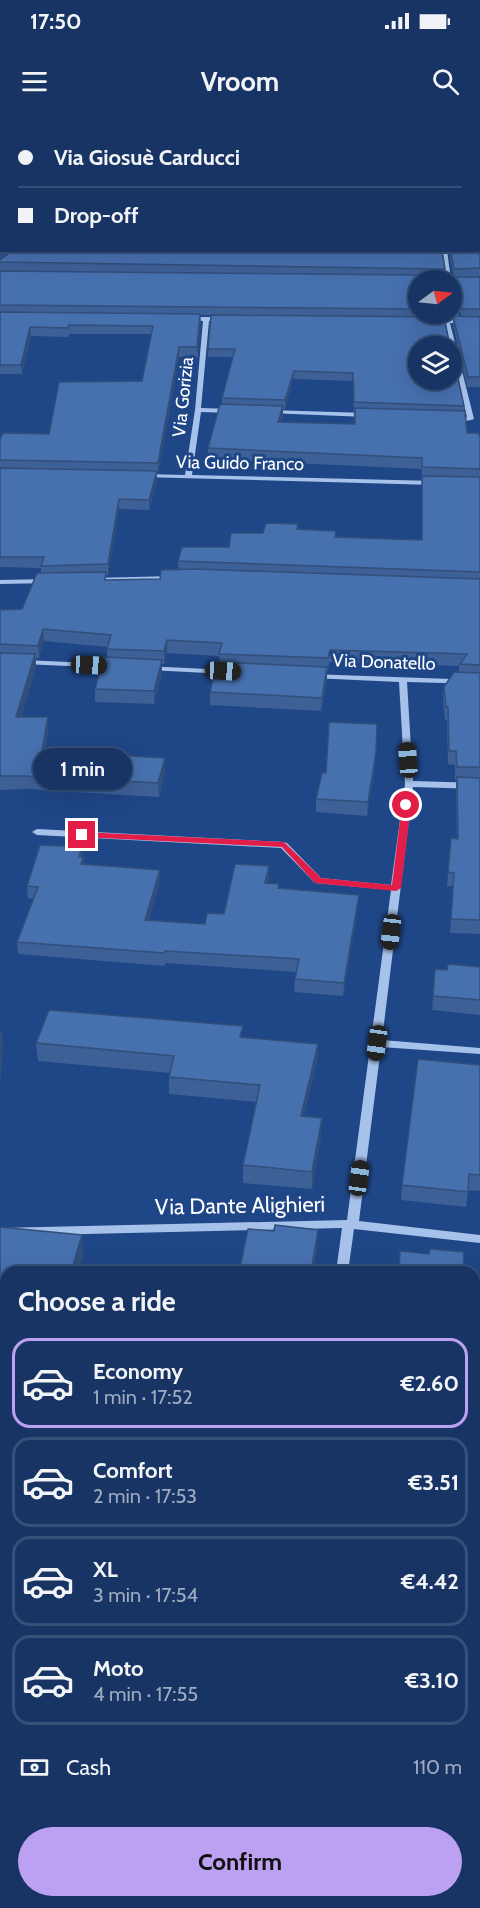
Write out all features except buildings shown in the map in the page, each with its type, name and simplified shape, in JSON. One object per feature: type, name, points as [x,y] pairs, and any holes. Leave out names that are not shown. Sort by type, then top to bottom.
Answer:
[{"type":"street","points":[[444,252],[448,270]]},
{"type":"street","points":[[181,319],[228,320]]},
{"type":"street","name":"Via Gorizia","points":[[188,477],[198,410],[206,319]]},
{"type":"street","points":[[462,322],[480,322]]},
{"type":"street","points":[[447,324],[471,419],[448,418]]},
{"type":"street","points":[[198,410],[243,411]]},
{"type":"street","points":[[266,412],[380,416]]},
{"type":"street","name":"Via Guido Franco","points":[[132,476],[442,484]]},
{"type":"street","points":[[80,580],[183,578]]},
{"type":"street","points":[[0,582],[57,580]]},
{"type":"street","points":[[0,661],[123,666]]},
{"type":"street","points":[[134,667],[238,672]]},
{"type":"street","name":"Via Donatello","points":[[297,675],[480,682]]},
{"type":"street","points":[[343,1266],[377,1043],[409,784],[403,680]]},
{"type":"street","points":[[409,784],[480,786]]},
{"type":"street","points":[[37,832],[284,845],[318,881],[396,888]]},
{"type":"street","points":[[377,1043],[480,1051]]},
{"type":"street","name":"Via Dante Alighieri","points":[[0,1232],[351,1223],[480,1239]]},
{"type":"route","points":[[82,835],[284,845],[318,881],[396,888],[406,805]]}]
